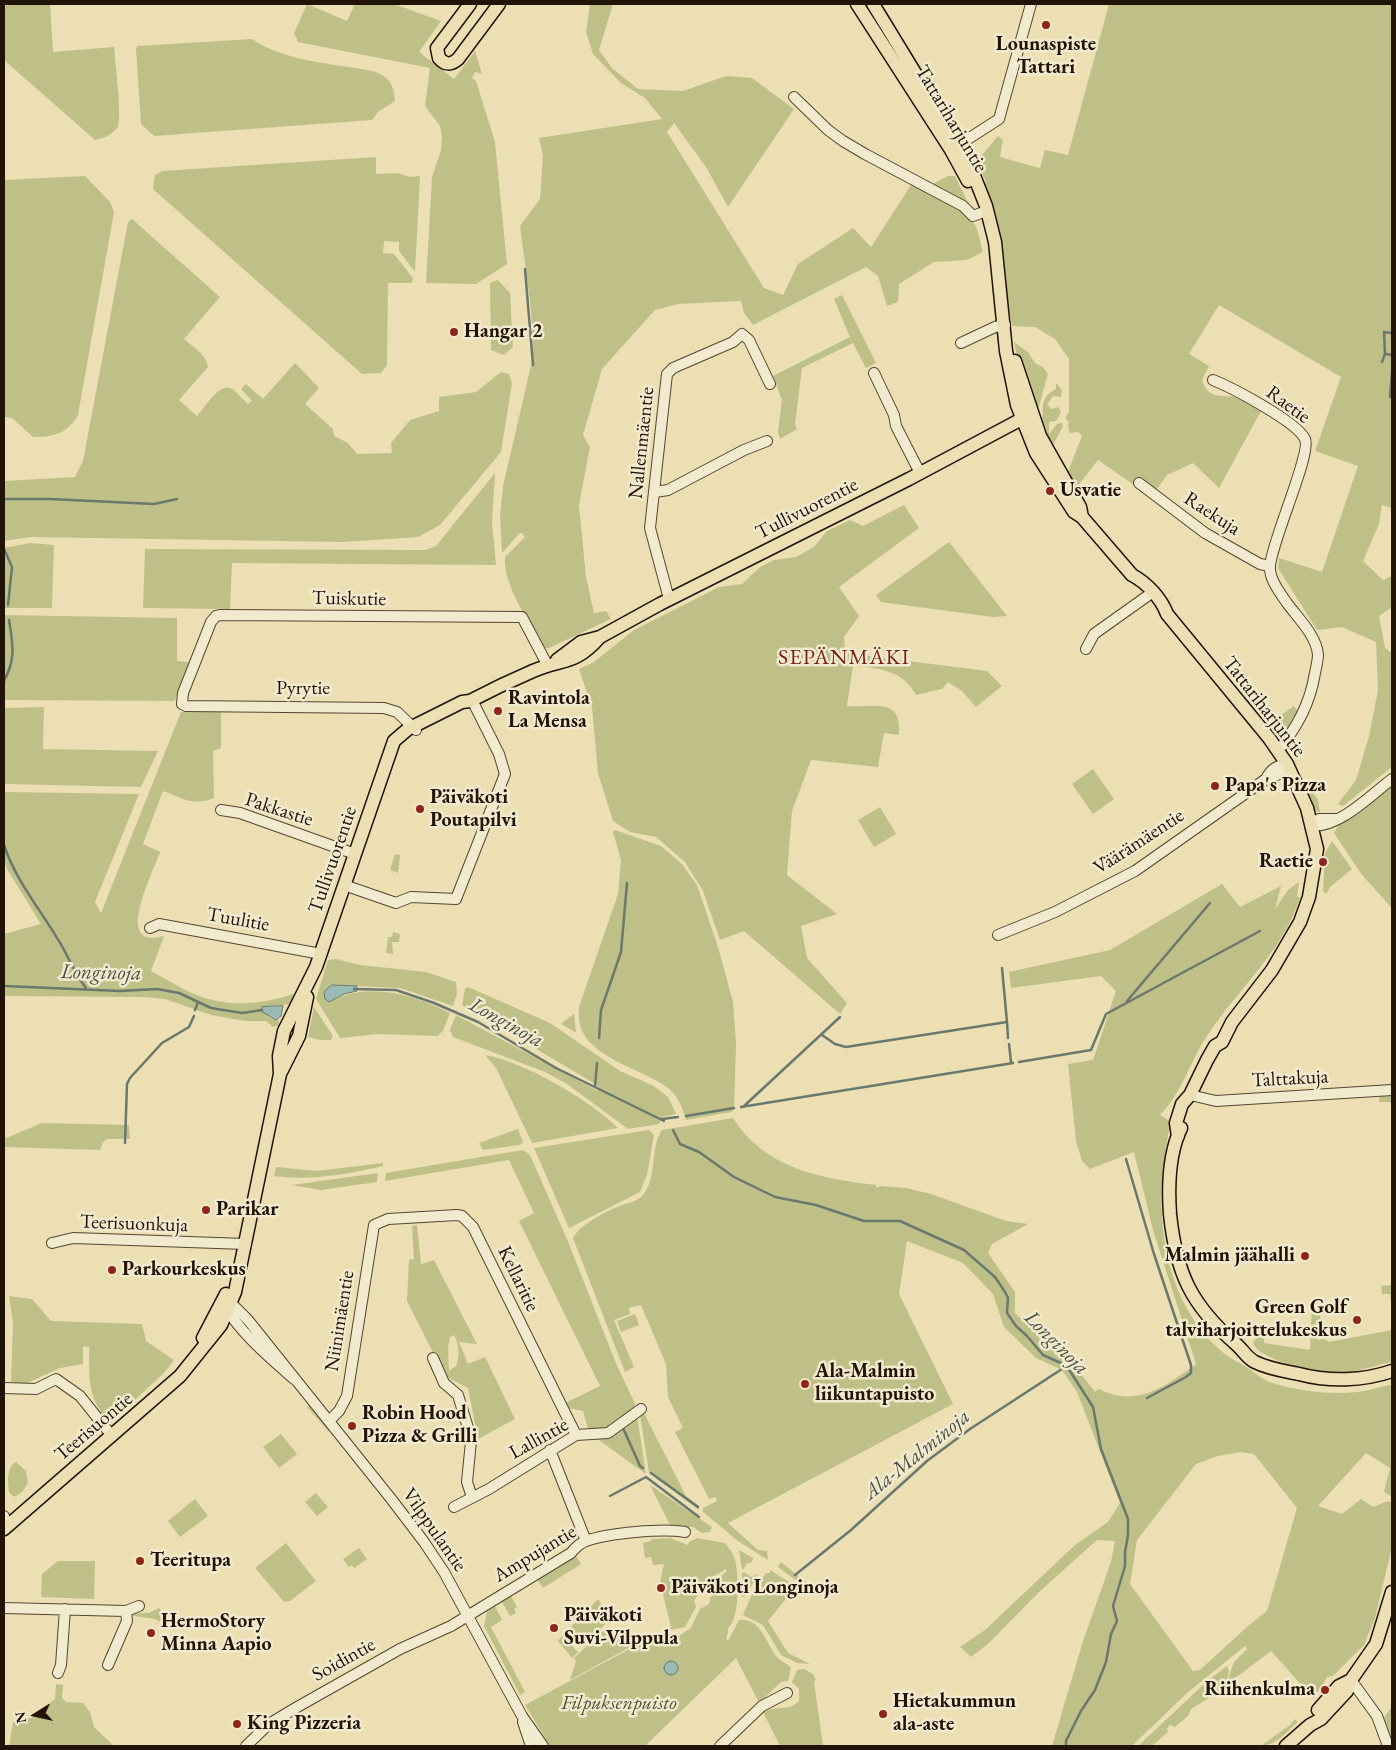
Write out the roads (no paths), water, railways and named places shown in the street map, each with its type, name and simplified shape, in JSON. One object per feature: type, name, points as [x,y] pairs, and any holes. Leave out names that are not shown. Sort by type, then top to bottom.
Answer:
[{"type":"main road","points":[[470,4],[437,48],[438,58],[444,63],[452,63],[458,59],[499,4]]},
{"type":"main road","name":"Tattariharjuntie","points":[[857,4],[955,148],[981,213],[996,262]]},
{"type":"main road","name":"Tattariharjuntie","points":[[873,4],[986,206],[995,242],[1005,325],[1026,416],[1080,507],[1082,517],[1132,574],[1142,580],[1150,595],[1164,605],[1167,614],[1287,764],[1301,790],[1317,849],[1309,897],[1296,930],[1272,970],[1232,1022],[1222,1042],[1215,1046],[1190,1094],[1182,1104],[1178,1118],[1178,1136],[1170,1173],[1169,1194],[1171,1226],[1180,1269],[1202,1311],[1217,1328],[1256,1363],[1294,1373],[1338,1379],[1391,1372]]},
{"type":"main road","name":"Tullivuorentie","points":[[316,967],[394,741],[462,702],[472,700],[548,666],[582,642],[600,637],[669,599],[920,473],[1026,416]]},
{"type":"main road","name":"Teerisuontie","points":[[4,1524],[112,1436],[180,1376],[199,1352],[203,1339],[227,1306],[246,1244],[280,1074],[279,1056],[284,1031],[316,967]]},
{"type":"main road","points":[[1286,1746],[1310,1725],[1314,1715],[1339,1686],[1351,1680],[1376,1644],[1392,1592]]},
{"type":"street","points":[[955,148],[999,119],[1031,4]]},
{"type":"street","points":[[794,97],[828,130],[865,154],[963,206],[973,216],[981,213]]},
{"type":"street","points":[[961,343],[995,327],[1005,325]]},
{"type":"street","name":"Nallenmäentie","points":[[669,599],[650,528],[667,374],[673,368],[733,342],[742,334],[749,340],[770,384]]},
{"type":"street","points":[[874,373],[894,415],[896,426],[920,473]]},
{"type":"street","name":"Raetie","points":[[1213,380],[1231,387],[1299,430],[1305,438],[1306,449],[1304,459],[1281,521],[1270,566]]},
{"type":"street","points":[[655,492],[668,490],[744,450],[767,442]]},
{"type":"street","name":"Raekuja","points":[[1139,484],[1205,532],[1260,564],[1270,566]]},
{"type":"street","points":[[1270,566],[1273,579],[1310,635],[1318,654],[1313,689],[1305,711],[1278,751]]},
{"type":"street","points":[[1086,649],[1094,634],[1150,595]]},
{"type":"street","name":"Tuiskutie","points":[[182,704],[183,693],[211,622],[216,616],[221,615],[522,617],[548,666]]},
{"type":"street","points":[[344,886],[396,903],[411,898],[456,899],[505,774],[499,754],[472,700]]},
{"type":"street","name":"Pyrytie","points":[[182,704],[186,706],[384,708],[397,712],[415,729]]},
{"type":"street","name":"Väärämäentie","points":[[998,935],[1055,912],[1135,871],[1266,779],[1270,771],[1278,766],[1287,764]]},
{"type":"street","points":[[1312,829],[1331,824],[1358,806],[1392,779]]},
{"type":"street","name":"Pakkastie","points":[[221,810],[240,813],[355,854]]},
{"type":"street","name":"Tuulitie","points":[[150,928],[159,924],[321,954]]},
{"type":"street","name":"Talttakuja","points":[[1190,1094],[1216,1101],[1392,1090]]},
{"type":"street","name":"Kellaritie","points":[[378,1223],[388,1219],[457,1215],[467,1220],[473,1227],[576,1435]]},
{"type":"street","name":"Niinimäentie","points":[[329,1421],[339,1411],[347,1396],[372,1230],[374,1225],[378,1223]]},
{"type":"street","name":"Teerisuonkuja","points":[[52,1243],[73,1238],[246,1244]]},
{"type":"street","name":"Vilppulantie","points":[[227,1306],[256,1344],[294,1379],[414,1529],[444,1572],[522,1716],[542,1746]]},
{"type":"street","points":[[433,1358],[444,1382],[458,1396],[468,1428],[471,1441],[467,1482],[472,1497]]},
{"type":"street","points":[[4,1388],[36,1389],[56,1379],[80,1396],[112,1436]]},
{"type":"street","name":"Lallintie","points":[[454,1506],[576,1435],[608,1433],[641,1409]]},
{"type":"street","points":[[550,1450],[586,1541]]},
{"type":"street","name":"Ampujantie","points":[[468,1616],[571,1553],[574,1548],[586,1541],[644,1532],[685,1532]]},
{"type":"street","points":[[4,1608],[126,1611],[139,1606]]},
{"type":"street","points":[[58,1673],[65,1609]]},
{"type":"street","points":[[108,1665],[126,1621],[126,1611]]},
{"type":"street","name":"Soidintie","points":[[246,1746],[269,1724],[304,1703],[400,1649],[451,1626],[468,1616]]},
{"type":"street","points":[[1351,1680],[1359,1688],[1377,1716],[1388,1746]]},
{"type":"street","points":[[720,1746],[762,1706],[787,1693]]},
{"type":"street","name":"Vilppulantie","points":[[522,1716],[531,1746]]},
{"type":"water","points":[[332,985],[357,986],[357,991],[344,994],[329,1002],[325,999],[324,992]]},
{"type":"water","points":[[283,1006],[281,1016],[276,1020],[261,1011],[262,1007]]},
{"type":"water","points":[[668,1661],[674,1661],[678,1668],[674,1675],[668,1675],[664,1671],[664,1665]]},
{"type":"waterway","points":[[525,269],[533,365]]},
{"type":"waterway","points":[[1392,333],[1384,332],[1385,354],[1392,355]]},
{"type":"waterway","points":[[1382,362],[1385,354]]},
{"type":"waterway","points":[[1390,397],[1392,373]]},
{"type":"waterway","points":[[4,499],[50,499],[154,504],[177,499]]},
{"type":"waterway","points":[[4,549],[12,567],[8,605]]},
{"type":"waterway","points":[[4,681],[13,652],[9,620]]},
{"type":"waterway","points":[[4,845],[23,885],[56,935],[76,974],[86,988]]},
{"type":"waterway","points":[[599,1038],[601,1010],[621,952],[627,883]]},
{"type":"waterway","points":[[1127,1001],[1210,903]]},
{"type":"waterway","points":[[1019,1062],[1091,1050],[1106,1014],[1260,931]]},
{"type":"waterway","points":[[822,1035],[835,1044],[846,1047],[1007,1022],[1002,968]]},
{"type":"waterway","name":"Longinoja","points":[[4,986],[120,991],[157,989],[179,993],[211,1008],[242,1013],[262,1010]]},
{"type":"waterway","name":"Longinoja","points":[[354,989],[396,990],[434,1003],[478,1022],[556,1068],[664,1121]]},
{"type":"waterway","points":[[195,1010],[198,1002]]},
{"type":"waterway","points":[[125,1143],[127,1084],[130,1078],[162,1043],[189,1027],[194,1016]]},
{"type":"waterway","points":[[743,1107],[840,1017]]},
{"type":"waterway","points":[[1007,1022],[1008,1038]]},
{"type":"waterway","points":[[1009,1044],[1011,1062]]},
{"type":"waterway","points":[[595,1086],[597,1063]]},
{"type":"waterway","points":[[741,1107],[1013,1063]]},
{"type":"waterway","points":[[686,1116],[734,1108]]},
{"type":"waterway","points":[[662,1119],[678,1117]]},
{"type":"waterway","name":"Longinoja","points":[[673,1130],[680,1144],[699,1152],[734,1177],[775,1197],[816,1205],[864,1221],[900,1221],[964,1250],[995,1277],[1008,1298],[1007,1313],[1016,1326],[1043,1355],[1061,1363],[1070,1371],[1093,1407],[1101,1449],[1128,1519],[1128,1535],[1125,1566],[1113,1606],[1117,1621],[1111,1634],[1106,1662],[1095,1690],[1081,1711],[1066,1741],[1066,1746]]},
{"type":"waterway","points":[[1126,1159],[1154,1254],[1191,1365],[1191,1373],[1186,1377],[1147,1398]]},
{"type":"waterway","name":"Ala-Malminoja","points":[[795,1575],[851,1530],[927,1461],[970,1429],[1065,1367]]},
{"type":"waterway","points":[[623,1428],[640,1466],[643,1468]]},
{"type":"waterway","points":[[651,1473],[698,1507]]},
{"type":"waterway","points":[[610,1496],[646,1477],[699,1517]]},
{"type":"place","name":"Lounaspiste Tattari","points":[[1046,25]]},
{"type":"place","name":"Hangar 2","points":[[454,332]]},
{"type":"place","name":"Usvatie","points":[[1050,491]]},
{"type":"place","name":"Ravintola La Mensa","points":[[498,711]]},
{"type":"place","name":"Papa's Pizza","points":[[1215,786]]},
{"type":"place","name":"Päiväkoti Poutapilvi","points":[[420,809]]},
{"type":"place","name":"Raetie","points":[[1323,862]]},
{"type":"place","name":"Parikar","points":[[206,1210]]},
{"type":"place","name":"Malmin jäähalli","points":[[1305,1256]]},
{"type":"place","name":"Parkourkeskus","points":[[112,1270]]},
{"type":"place","name":"Green Golf talviharjoittelukeskus","points":[[1357,1320]]},
{"type":"place","name":"Ala-Malmin liikuntapuisto","points":[[805,1384]]},
{"type":"place","name":"Robin Hood Pizza & Grilli","points":[[352,1426]]},
{"type":"place","name":"Teeritupa","points":[[140,1561]]},
{"type":"place","name":"Päiväkoti Longinoja","points":[[661,1588]]},
{"type":"place","name":"Päiväkoti Suvi-Vilppula","points":[[554,1628]]},
{"type":"place","name":"HermoStory Minna Aapio","points":[[151,1633]]},
{"type":"place","name":"Riihenkulma","points":[[1325,1690]]},
{"type":"place","name":"Hietakummun ala-aste","points":[[883,1714]]},
{"type":"place","name":"King Pizzeria","points":[[237,1724]]},
{"type":"district","name":"SEPÄNMÄKI","points":[[844,658]]},
{"type":"park label","name":"Filpuksenpuisto","points":[[619,1704]]}]
